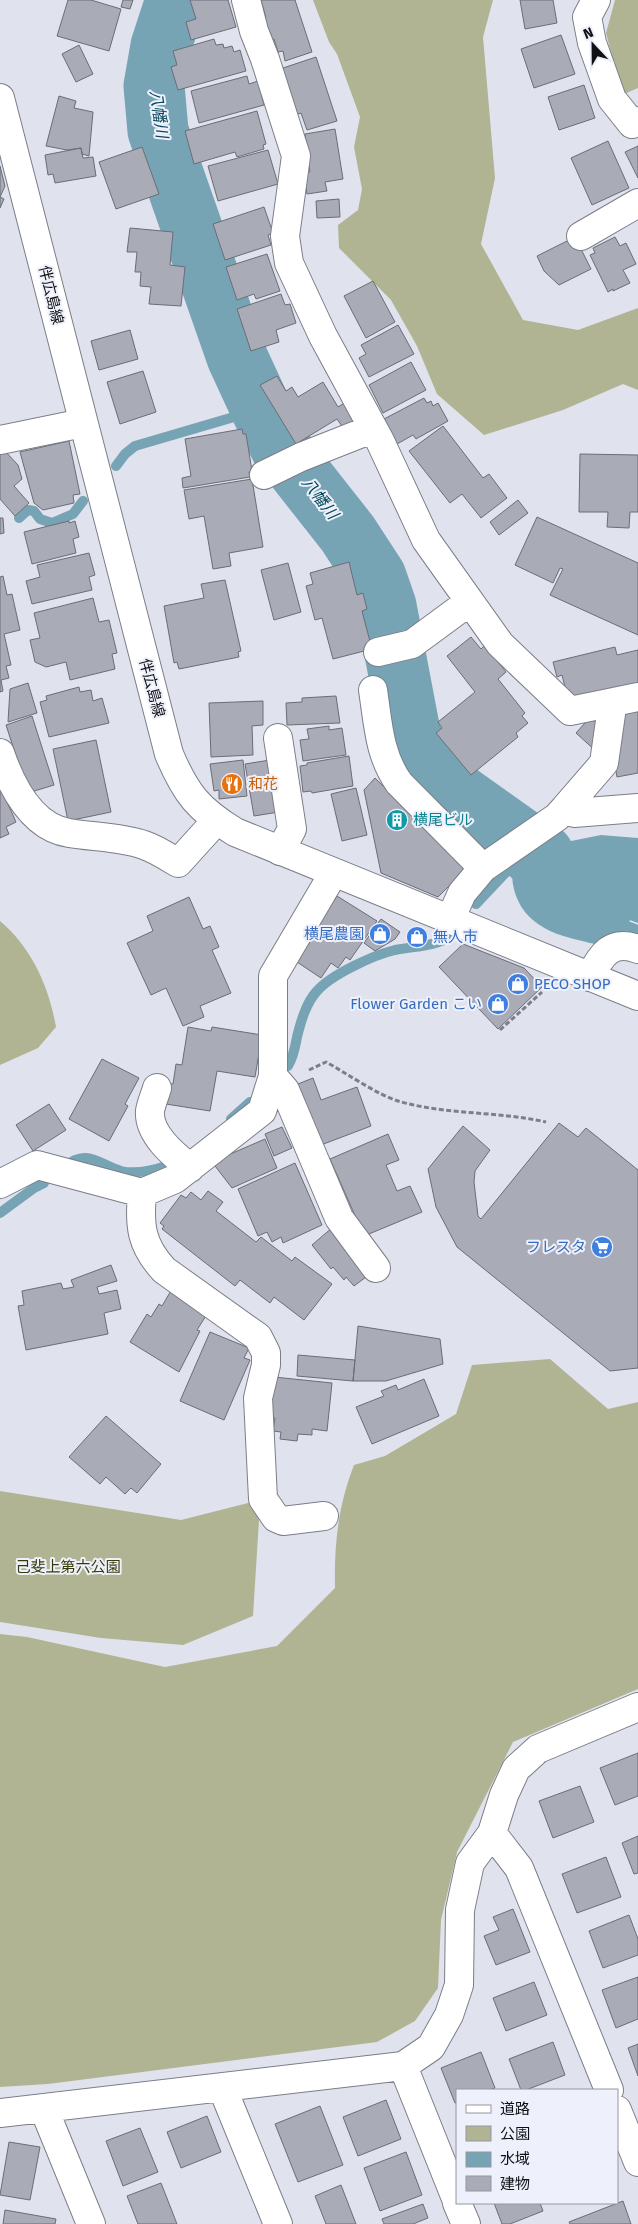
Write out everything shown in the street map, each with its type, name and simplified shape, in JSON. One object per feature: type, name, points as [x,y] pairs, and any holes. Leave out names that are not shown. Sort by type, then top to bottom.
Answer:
[{"type":"street","points":[[246,0],[254,32],[268,68],[296,156],[285,236],[289,263],[323,336],[380,441],[426,540],[500,644],[570,711],[638,697]]},
{"type":"street","points":[[596,0],[588,17],[592,43],[612,99],[632,124],[638,121]]},
{"type":"street","name":"伴広島線","points":[[0,98],[169,754],[181,782],[195,802],[216,820],[235,832],[333,874],[638,996]]},
{"type":"street","points":[[581,236],[638,203]]},
{"type":"street","points":[[0,440],[83,422]]},
{"type":"street","points":[[268,472],[372,429]]},
{"type":"street","points":[[378,652],[412,644],[469,602]]},
{"type":"street","points":[[373,690],[381,742],[390,770],[399,783],[487,865]]},
{"type":"street","points":[[450,920],[462,893],[487,865],[562,812],[604,763],[611,714],[609,703]]},
{"type":"street","points":[[278,738],[292,829],[280,851]]},
{"type":"street","points":[[0,753],[8,778],[32,812],[50,826],[66,833],[145,845],[178,863],[216,820]]},
{"type":"street","points":[[562,812],[574,813],[638,808]]},
{"type":"street","points":[[0,1184],[37,1165],[142,1193],[175,1179],[181,1160],[262,1111],[276,1080],[273,976],[333,874]]},
{"type":"street","points":[[590,977],[600,957],[618,945],[628,945],[638,949]]},
{"type":"street","points":[[276,1080],[285,1090],[340,1218],[376,1268]]},
{"type":"street","points":[[157,1088],[150,1111],[152,1125],[181,1160]]},
{"type":"street","points":[[142,1193],[140,1216],[142,1235],[156,1261],[164,1270],[258,1337],[266,1353],[266,1365],[258,1398],[262,1491],[269,1511],[276,1518],[283,1521],[324,1516]]},
{"type":"street","points":[[0,2113],[403,2066],[431,2046],[448,2015],[459,1985],[460,1910],[470,1863],[492,1833],[504,1795],[516,1769],[538,1749],[638,1707]]},
{"type":"street","points":[[492,1833],[519,1868],[609,2089]]},
{"type":"street","points":[[403,2066],[456,2199]]},
{"type":"street","points":[[222,2087],[278,2224]]},
{"type":"street","points":[[44,2109],[91,2224]]},
{"type":"street","points":[[618,2112],[638,2162]]},
{"type":"street","points":[[458,2204],[466,2224]]},
{"type":"path","points":[[500,1030],[554,982],[562,966]]},
{"type":"path","points":[[276,1080],[326,1062],[396,1100],[430,1108],[520,1116],[546,1122]]},
{"type":"green space","points":[[313,0],[493,0],[483,37],[495,178],[481,244],[523,320],[578,330],[638,308],[638,390],[623,384],[563,410],[484,435],[437,394],[417,346],[391,300],[339,248],[338,225],[358,210],[362,189],[354,147],[360,117],[337,54],[329,42]]},
{"type":"green space","points":[[615,0],[638,0],[638,88],[622,95],[606,33]]},
{"type":"green space","points":[[0,921],[21,943],[37,969],[49,997],[56,1027],[38,1048],[0,1065]]},
{"type":"green space","points":[[550,1359],[608,1409],[638,1402],[638,1689],[513,1742],[457,1852],[441,1920],[438,1988],[415,2021],[377,2042],[48,2084],[0,2087],[0,1634],[27,1637],[165,1667],[277,1646],[335,1588],[335,1556],[338,1526],[344,1495],[354,1465],[385,1456],[456,1414],[472,1365]]},
{"type":"green space","name":"己斐上第六公園","points":[[0,1491],[181,1520],[252,1502],[259,1520],[253,1616],[183,1645],[101,1638],[0,1622]]},
{"type":"water","points":[[436,778],[524,810],[566,842],[601,835],[638,838],[638,923],[618,916],[622,905],[603,910],[551,895],[549,897],[520,874],[491,846]]},
{"type":"building","points":[[68,0],[91,0],[121,9],[109,51],[57,36]]},
{"type":"building","points":[[123,0],[133,0],[130,9],[121,7]]},
{"type":"building","points":[[190,0],[228,0],[236,27],[191,40],[186,22],[196,19]]},
{"type":"building","points":[[261,0],[295,0],[312,52],[285,61],[283,51],[278,52],[274,39],[269,41],[262,19],[266,18]]},
{"type":"building","points":[[520,0],[553,0],[557,23],[525,29]]},
{"type":"building","points":[[561,35],[575,74],[534,88],[521,49]]},
{"type":"building","points":[[214,39],[216,45],[223,44],[224,48],[232,46],[234,52],[240,50],[246,71],[178,90],[171,67],[177,65],[173,51]]},
{"type":"building","points":[[79,45],[93,74],[76,82],[62,54]]},
{"type":"building","points":[[316,57],[337,121],[307,130],[301,113],[295,115],[280,69]]},
{"type":"building","points":[[247,76],[249,84],[258,81],[264,105],[199,123],[191,91]]},
{"type":"building","points":[[584,85],[595,118],[559,130],[548,97]]},
{"type":"building","points":[[59,96],[76,101],[74,108],[93,112],[89,156],[82,154],[81,148],[67,150],[46,146]]},
{"type":"building","points":[[257,111],[266,144],[263,145],[264,149],[237,157],[235,152],[194,164],[185,131]]},
{"type":"building","points":[[335,129],[343,179],[325,182],[327,191],[307,194],[304,173],[310,172],[305,134]]},
{"type":"building","points":[[608,141],[629,188],[592,205],[571,158]]},
{"type":"building","points":[[638,146],[638,178],[625,152]]},
{"type":"building","points":[[142,147],[159,194],[116,209],[99,162]]},
{"type":"building","points":[[81,148],[83,158],[93,157],[96,176],[55,183],[53,174],[48,175],[45,155]]},
{"type":"building","points":[[268,150],[278,184],[218,201],[208,166]]},
{"type":"building","points":[[0,166],[5,186],[0,197]]},
{"type":"building","points":[[0,197],[4,199],[0,208]]},
{"type":"building","points":[[339,199],[340,217],[317,218],[316,201]]},
{"type":"building","points":[[264,207],[273,233],[268,235],[271,245],[225,260],[213,224]]},
{"type":"building","points":[[130,228],[173,232],[170,265],[185,267],[181,306],[149,304],[151,287],[140,286],[141,272],[135,272],[137,252],[127,252]]},
{"type":"building","points":[[575,237],[591,269],[559,285],[544,271],[537,256]]},
{"type":"building","points":[[615,237],[620,246],[626,243],[636,264],[623,270],[630,283],[608,292],[590,255],[595,253],[593,248]]},
{"type":"building","points":[[267,254],[280,291],[256,299],[254,294],[237,300],[226,267]]},
{"type":"building","points":[[373,281],[395,322],[366,338],[344,296]]},
{"type":"building","points":[[281,294],[285,305],[290,304],[296,323],[276,330],[279,342],[251,351],[237,309]]},
{"type":"building","points":[[398,325],[414,354],[369,377],[359,358],[366,354],[361,345]]},
{"type":"building","points":[[130,330],[138,359],[99,370],[91,341]]},
{"type":"building","points":[[411,362],[426,390],[383,413],[369,385]]},
{"type":"building","points":[[143,371],[156,412],[120,424],[107,382]]},
{"type":"building","points":[[277,376],[286,391],[292,387],[298,397],[323,382],[338,407],[346,402],[357,421],[344,429],[337,419],[296,444],[260,385]]},
{"type":"building","points":[[424,398],[427,403],[431,401],[433,406],[438,403],[448,421],[416,439],[413,435],[397,444],[384,419]]},
{"type":"building","points":[[443,426],[483,478],[489,474],[507,498],[481,518],[462,494],[450,503],[409,451]]},
{"type":"building","points":[[242,429],[243,434],[246,434],[252,471],[249,472],[250,477],[183,488],[182,478],[191,476],[185,439]]},
{"type":"building","points":[[69,441],[80,494],[73,495],[74,503],[43,510],[34,503],[20,452]]},
{"type":"building","points":[[4,450],[18,465],[22,479],[14,486],[29,503],[15,516],[0,499],[0,454]]},
{"type":"building","points":[[580,454],[638,455],[638,512],[630,512],[629,528],[607,527],[608,512],[579,512]]},
{"type":"building","points":[[252,479],[263,547],[229,553],[231,566],[213,569],[204,516],[189,519],[184,490]]},
{"type":"building","points":[[518,500],[528,513],[499,535],[490,522]]},
{"type":"building","points":[[537,517],[638,563],[638,635],[550,595],[563,569],[560,568],[553,583],[515,565]]},
{"type":"building","points":[[0,518],[3,518],[4,533],[0,534]]},
{"type":"building","points":[[69,521],[69,523],[75,521],[79,537],[73,539],[76,553],[32,564],[24,532]]},
{"type":"building","points":[[89,553],[95,575],[89,577],[92,590],[32,604],[26,581],[40,577],[37,565]]},
{"type":"building","points":[[349,562],[357,595],[363,593],[367,609],[362,611],[372,649],[333,659],[322,618],[315,620],[306,586],[313,584],[310,573]]},
{"type":"building","points":[[288,563],[301,612],[274,620],[261,570]]},
{"type":"building","points":[[3,576],[7,595],[12,594],[20,630],[4,634],[11,665],[6,666],[9,678],[1,680],[3,691],[0,692],[0,577]]},
{"type":"building","points":[[225,580],[241,651],[238,652],[239,657],[179,669],[177,662],[174,663],[164,606],[204,598],[201,584]]},
{"type":"building","points":[[93,598],[99,622],[109,620],[117,653],[112,654],[115,669],[70,680],[66,662],[46,667],[35,662],[30,640],[40,638],[34,613]]},
{"type":"building","points":[[471,637],[481,649],[485,645],[506,672],[498,679],[525,713],[522,716],[528,723],[516,733],[518,737],[471,775],[436,733],[442,728],[438,722],[475,692],[447,656]]},
{"type":"building","points":[[615,647],[617,655],[638,650],[638,689],[568,699],[562,675],[557,677],[553,662]]},
{"type":"building","points":[[28,683],[37,713],[8,722],[10,689]]},
{"type":"building","points":[[79,687],[80,692],[91,690],[93,701],[102,698],[109,723],[49,737],[40,702],[47,700],[46,696]]},
{"type":"building","points":[[336,696],[340,723],[287,725],[286,703],[302,702],[302,698]]},
{"type":"building","points":[[263,701],[263,725],[252,726],[253,755],[211,757],[209,703]]},
{"type":"building","points":[[638,703],[638,773],[617,777],[613,754],[619,754],[615,730],[616,707]]},
{"type":"building","points":[[594,713],[603,721],[598,753],[576,733]]},
{"type":"building","points":[[32,716],[54,785],[28,793],[6,725]]},
{"type":"building","points":[[329,726],[329,730],[342,728],[346,755],[303,761],[300,740],[309,739],[307,729]]},
{"type":"building","points":[[96,740],[111,812],[68,821],[53,749]]},
{"type":"building","points":[[349,756],[353,786],[312,793],[311,791],[303,792],[300,766],[307,765],[307,763]]},
{"type":"building","points":[[243,760],[247,796],[219,799],[219,790],[214,791],[210,764]]},
{"type":"building","points":[[270,760],[279,812],[254,816],[245,764]]},
{"type":"building","name":"横尾ビル","points":[[375,778],[467,868],[438,897],[381,873],[364,790]]},
{"type":"building","points":[[0,786],[16,822],[6,827],[9,834],[0,838]]},
{"type":"building","points":[[356,788],[367,835],[342,841],[331,794]]},
{"type":"building","points":[[337,896],[377,921],[350,960],[346,957],[338,968],[331,963],[321,978],[294,960]]},
{"type":"building","points":[[189,897],[203,929],[210,926],[219,947],[212,950],[231,993],[200,1006],[204,1017],[183,1026],[166,988],[151,995],[127,943],[153,931],[147,916]]},
{"type":"building","points":[[381,919],[400,932],[395,939],[375,951],[364,943]]},
{"type":"building","points":[[426,931],[427,940],[409,943],[407,934]]},
{"type":"building","points":[[463,944],[524,968],[542,987],[498,1029],[439,967]]},
{"type":"building","points":[[188,1027],[211,1031],[212,1027],[262,1035],[255,1077],[217,1071],[210,1111],[166,1104],[169,1084],[173,1084],[176,1064],[182,1065]]},
{"type":"building","points":[[102,1059],[139,1078],[125,1104],[128,1106],[109,1141],[69,1119]]},
{"type":"building","points":[[313,1078],[321,1100],[357,1087],[371,1126],[321,1145],[298,1084]]},
{"type":"building","points":[[49,1104],[66,1130],[33,1151],[16,1125]]},
{"type":"building","points":[[559,1123],[578,1137],[586,1128],[638,1170],[638,1368],[610,1371],[457,1247],[436,1207],[428,1169],[463,1126],[490,1150],[475,1171],[474,1182],[478,1216],[481,1219]]},
{"type":"building","points":[[282,1127],[292,1148],[274,1156],[265,1134]]},
{"type":"building","points":[[388,1134],[399,1160],[386,1165],[397,1191],[410,1186],[422,1212],[364,1236],[330,1159]]},
{"type":"building","points":[[265,1139],[277,1168],[232,1188],[212,1162]]},
{"type":"building","points":[[295,1163],[322,1225],[283,1243],[281,1237],[272,1242],[267,1232],[258,1236],[238,1189]]},
{"type":"building","points":[[208,1191],[223,1202],[216,1211],[256,1242],[261,1237],[292,1261],[295,1257],[332,1284],[304,1320],[274,1297],[270,1303],[240,1280],[235,1286],[162,1229],[164,1226],[160,1223],[181,1195],[186,1198],[191,1192],[201,1200]]},
{"type":"building","points":[[333,1227],[370,1274],[354,1286],[346,1277],[344,1280],[333,1267],[331,1269],[312,1245]]},
{"type":"building","points":[[111,1265],[117,1281],[97,1287],[99,1294],[117,1290],[121,1309],[104,1313],[108,1334],[26,1350],[18,1306],[24,1305],[22,1291],[61,1283],[63,1289],[74,1287],[71,1280]]},
{"type":"building","points":[[172,1289],[209,1311],[197,1330],[200,1331],[179,1372],[130,1342],[147,1314],[151,1317],[159,1304],[162,1306]]},
{"type":"building","points":[[358,1326],[440,1339],[443,1364],[386,1381],[353,1381]]},
{"type":"building","points":[[210,1332],[249,1348],[244,1358],[250,1360],[224,1420],[180,1401]]},
{"type":"building","points":[[298,1355],[355,1360],[353,1381],[297,1376]]},
{"type":"building","points":[[274,1377],[332,1383],[327,1431],[312,1429],[312,1435],[298,1434],[297,1441],[280,1439],[281,1432],[273,1431],[275,1418],[269,1417]]},
{"type":"building","points":[[424,1379],[439,1416],[372,1444],[356,1407],[384,1396],[381,1391],[396,1385],[398,1390]]},
{"type":"building","points":[[106,1416],[161,1464],[137,1493],[131,1488],[125,1494],[106,1477],[100,1484],[69,1457]]},
{"type":"building","points":[[638,1753],[638,1796],[615,1805],[600,1768]]},
{"type":"building","points":[[580,1786],[594,1822],[553,1838],[539,1801]]},
{"type":"building","points":[[638,1836],[638,1873],[634,1874],[622,1843]]},
{"type":"building","points":[[606,1857],[621,1897],[577,1913],[562,1874]]},
{"type":"building","points":[[513,1909],[530,1952],[496,1965],[484,1936],[499,1930],[493,1917]]},
{"type":"building","points":[[629,1915],[638,1939],[638,1955],[603,1968],[589,1931]]},
{"type":"building","points":[[638,1977],[638,2019],[616,2028],[602,1990]]},
{"type":"building","points":[[534,1982],[547,2015],[506,2031],[493,1998]]},
{"type":"building","points":[[553,2042],[565,2075],[529,2089],[521,2089],[509,2059]]},
{"type":"building","points":[[638,2044],[638,2076],[628,2048]]},
{"type":"building","points":[[481,2052],[495,2088],[456,2089],[455,2103],[441,2068]]},
{"type":"building","points":[[386,2100],[401,2139],[358,2156],[343,2117]]},
{"type":"building","points":[[320,2106],[343,2165],[298,2182],[275,2124]]},
{"type":"building","points":[[207,2116],[221,2152],[181,2168],[167,2132]]},
{"type":"building","points":[[140,2128],[158,2172],[123,2186],[106,2141]]},
{"type":"building","points":[[9,2142],[40,2147],[30,2200],[0,2195]]},
{"type":"building","points":[[406,2152],[422,2195],[380,2211],[364,2168]]},
{"type":"building","points":[[161,2183],[177,2224],[138,2224],[127,2196]]},
{"type":"building","points":[[341,2185],[356,2224],[326,2224],[315,2196]]},
{"type":"building","points":[[623,2201],[631,2224],[570,2224],[569,2222],[618,2204]]},
{"type":"building","points":[[423,2204],[428,2218],[413,2224],[384,2224],[382,2219]]},
{"type":"building","points":[[494,2204],[540,2204],[543,2211],[510,2224],[502,2224]]},
{"type":"building","points":[[5,2210],[56,2219],[55,2224],[3,2224]]},
{"type":"waterway","name":"八幡川","points":[[176,0],[161,46],[154,86],[158,131],[237,357],[261,409],[282,450],[348,534],[376,577],[386,606],[409,727],[415,748],[425,768],[436,778],[543,854],[544,883],[554,898],[569,906],[600,914]]},
{"type":"waterway","points":[[116,466],[125,454],[135,446],[261,409]]},
{"type":"waterway","points":[[19,518],[28,510],[34,511],[40,519],[52,523],[73,514],[83,501]]},
{"type":"waterway","points":[[476,904],[509,869],[548,902],[599,918]]},
{"type":"waterway","name":"八幡川","points":[[616,922],[638,930]]},
{"type":"waterway","points":[[288,1066],[307,1007],[313,996],[324,985],[343,972],[376,956],[395,950],[431,944],[451,936]]},
{"type":"waterway","points":[[231,1119],[250,1102]]},
{"type":"waterway","points":[[64,1167],[72,1161],[86,1158],[121,1171],[142,1172],[178,1160]]},
{"type":"waterway","points":[[0,1213],[34,1188],[44,1183]]},
{"type":"place","name":"和花","points":[[232,784]]},
{"type":"place","name":"横尾ビル","points":[[397,820]]},
{"type":"place","name":"横尾農園","points":[[380,934]]},
{"type":"place","name":"無人市","points":[[417,937]]},
{"type":"place","name":"PECO SHOP","points":[[518,984]]},
{"type":"place","name":"Flower Garden こい","points":[[498,1004]]},
{"type":"place","name":"フレスタ","points":[[602,1247]]}]
